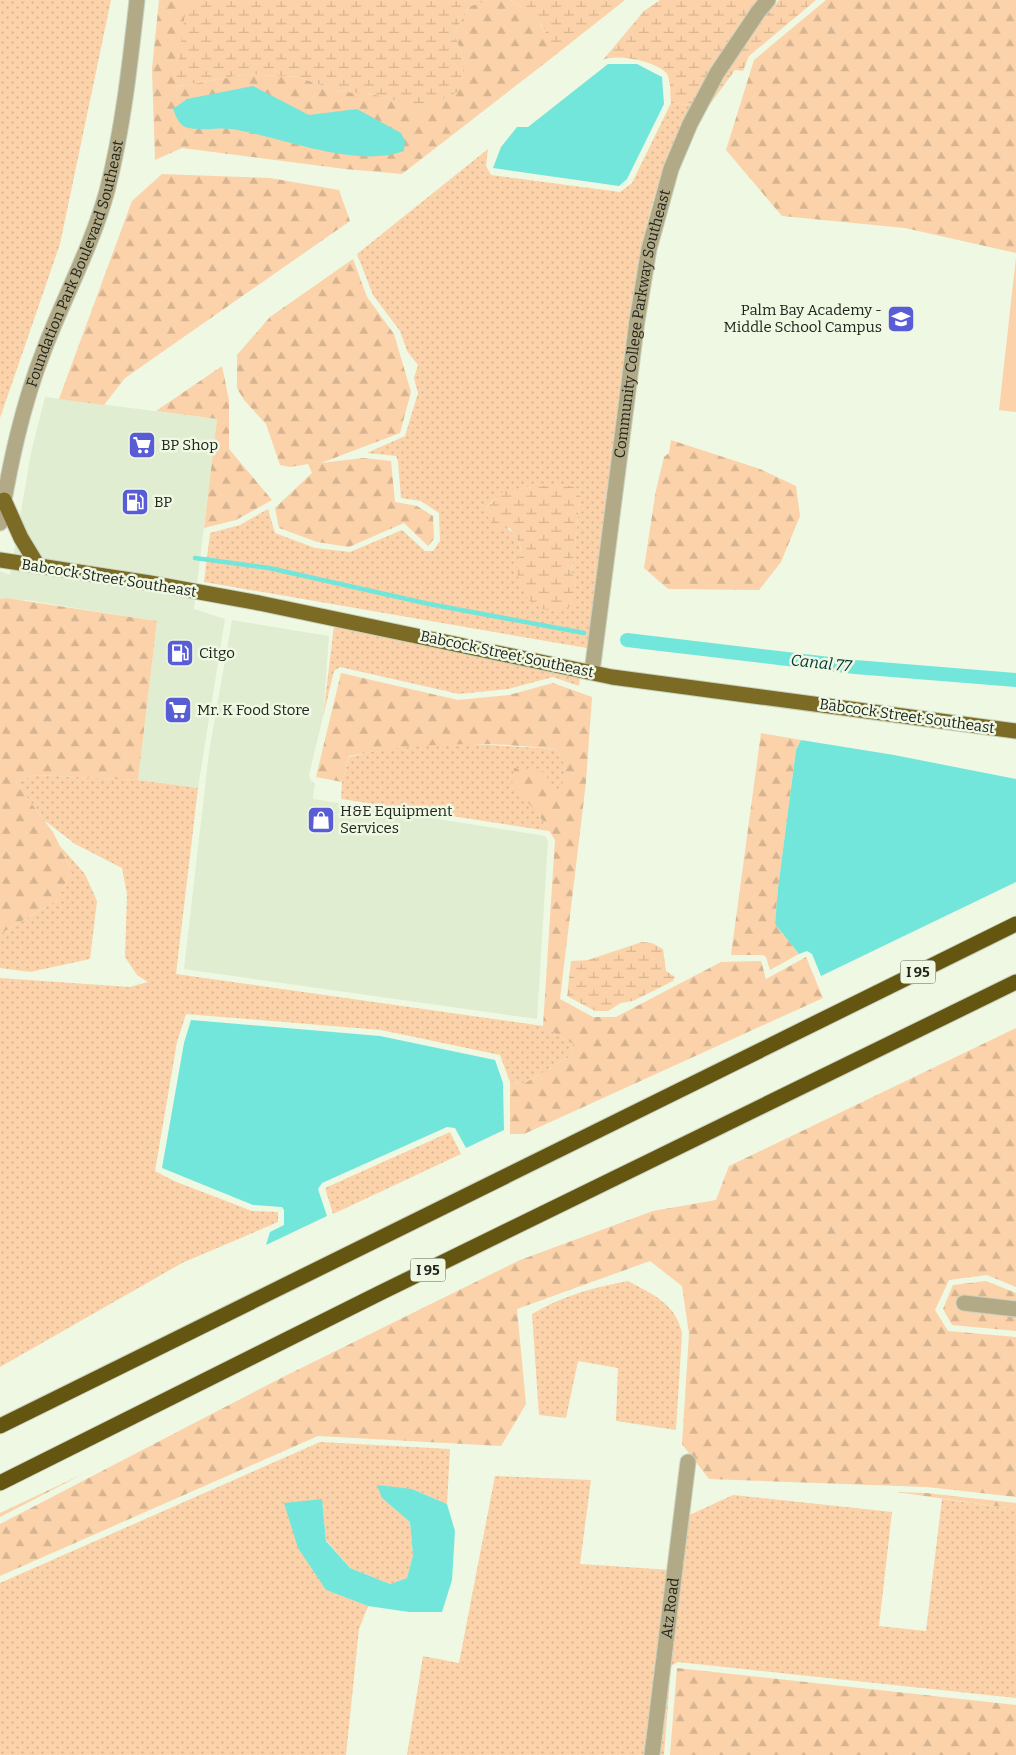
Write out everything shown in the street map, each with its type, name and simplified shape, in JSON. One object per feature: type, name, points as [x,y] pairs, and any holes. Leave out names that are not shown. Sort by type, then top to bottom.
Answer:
[{"type":"highway","name":"I 95","points":[[0,1426],[1016,924]]},
{"type":"highway","name":"I 95","points":[[0,1483],[362,1302],[1016,982]]},
{"type":"main road","points":[[4,500],[21,538],[38,566]]},
{"type":"main road","name":"Babcock Street Southeast","points":[[0,560],[249,602],[612,677],[1016,731]]},
{"type":"street","name":"Foundation Park Boulevard Southeast","points":[[0,523],[23,412],[44,350],[76,276],[106,192],[121,130],[137,0]]},
{"type":"street","name":"Community College Parkway Southeast","points":[[592,672],[637,321],[649,249],[671,169],[690,124],[717,73],[768,0]]},
{"type":"street","points":[[964,1303],[1016,1309]]},
{"type":"street","name":"Atz Road","points":[[652,1755],[688,1462]]},
{"type":"shaded area","points":[[45,397],[217,419],[194,609],[225,619],[198,788],[138,780],[157,621],[26,600],[0,599],[0,571],[10,575],[31,453]]},
{"type":"shaded area","name":"H&E Equipment Services","points":[[232,620],[329,636],[323,717],[309,775],[311,781],[315,783],[313,799],[545,836],[548,841],[537,1019],[184,969],[209,752]]},
{"type":"green space","points":[[0,0],[111,0],[60,244],[0,418]]},
{"type":"green space","points":[[159,0],[187,0],[176,87],[246,74],[298,77],[338,91],[384,96],[420,111],[465,64],[454,33],[470,6],[490,0],[510,0],[536,16],[550,41],[549,60],[402,174],[345,169],[182,148],[155,160],[152,69]]},
{"type":"green space","points":[[187,0],[490,0],[470,6],[454,33],[465,64],[457,92],[419,111],[384,96],[338,91],[298,77],[246,74],[175,87]]},
{"type":"green space","points":[[510,0],[625,0],[549,60],[547,38],[540,23],[535,17]]},
{"type":"green space","points":[[660,0],[758,0],[710,70],[691,105],[671,103],[668,76],[657,67],[628,58],[609,58],[603,60],[644,11]]},
{"type":"green space","points":[[779,0],[816,0],[749,56],[743,71],[735,70],[708,107],[740,52],[758,25]]},
{"type":"green space","points":[[826,0],[1016,0],[1016,253],[905,228],[782,216],[726,150],[754,60]]},
{"type":"green space","points":[[671,103],[691,105],[674,140],[661,176],[641,251],[628,328],[587,648],[204,582],[210,533],[240,525],[268,509],[275,533],[315,548],[350,552],[402,530],[425,551],[433,551],[440,541],[439,513],[421,501],[401,498],[396,456],[367,453],[405,436],[418,393],[414,378],[418,365],[407,351],[400,331],[373,295],[357,254],[488,149],[486,166],[491,175],[620,192],[632,183]],"holes":[[[520,488],[581,489],[572,572],[576,587],[517,569],[520,550],[516,536],[504,526],[488,517],[486,508],[496,498]]]},
{"type":"green space","points":[[162,174],[270,178],[339,190],[350,221],[125,378],[104,405],[59,399],[132,201]]},
{"type":"green space","points":[[1016,257],[1016,412],[999,410]]},
{"type":"green space","points":[[353,259],[367,297],[394,334],[411,392],[400,433],[321,463],[363,458],[391,461],[395,502],[417,506],[433,516],[434,539],[428,546],[404,523],[349,547],[317,542],[279,528],[275,508],[312,473],[308,464],[290,467],[280,465],[266,424],[244,400],[237,388],[237,355],[270,317]]},
{"type":"green space","points":[[222,366],[229,400],[229,449],[272,500],[236,520],[204,528],[217,419],[156,411]]},
{"type":"green space","points":[[671,440],[760,469],[796,486],[800,516],[781,562],[759,590],[668,589],[644,568],[656,490],[664,457],[669,453]]},
{"type":"green space","points":[[561,484],[581,489],[572,572],[576,587],[574,604],[554,611],[536,606],[523,592],[517,571],[520,545],[510,528],[495,529],[488,517],[486,508],[505,490]]},
{"type":"green space","points":[[6,598],[157,621],[138,780],[34,775],[16,783],[53,832],[72,871],[57,900],[0,934],[0,599]]},
{"type":"green space","points":[[334,626],[580,677],[579,686],[553,677],[508,689],[459,694],[340,667],[334,671],[323,717]]},
{"type":"green space","points":[[341,673],[458,700],[509,695],[553,683],[592,697],[586,782],[560,999],[593,1017],[616,1017],[721,962],[761,961],[766,979],[806,957],[823,998],[524,1134],[510,1134],[510,1082],[525,1083],[571,1056],[573,1044],[543,1026],[555,840],[538,814],[512,785],[514,768],[543,772],[561,796],[565,765],[556,749],[530,746],[452,744],[375,751],[349,756],[342,782],[316,777]]},
{"type":"green space","points":[[761,733],[801,740],[796,750],[775,924],[799,954],[770,970],[766,957],[763,955],[731,955]]},
{"type":"green space","points":[[456,743],[556,749],[565,765],[562,797],[538,814],[549,831],[341,799],[342,782],[349,757],[392,747]]},
{"type":"green space","points":[[34,775],[138,780],[198,788],[176,974],[543,1026],[573,1044],[571,1056],[525,1083],[510,1082],[500,1055],[381,1030],[186,1014],[177,1042],[155,1171],[174,1181],[252,1211],[278,1212],[278,1222],[182,1263],[0,1367],[0,978],[130,987],[148,982],[137,975],[125,957],[127,894],[122,868],[75,844],[44,820],[16,783]]},
{"type":"green space","points":[[60,846],[85,874],[97,901],[90,959],[30,972],[0,968],[0,934],[57,900],[72,871]]},
{"type":"green space","points":[[642,942],[652,943],[663,949],[666,971],[675,977],[673,981],[633,1001],[621,1003],[608,1011],[595,1011],[567,996],[571,961],[588,960]]},
{"type":"green space","points":[[1016,1028],[1016,1287],[987,1275],[949,1280],[935,1310],[948,1331],[1016,1337],[1016,1497],[927,1487],[709,1479],[682,1444],[689,1334],[682,1286],[650,1261],[517,1309],[526,1404],[501,1446],[318,1436],[0,1576],[0,1524],[281,1378],[520,1260],[653,1211],[716,1200],[729,1166]]},
{"type":"green space","points":[[450,1132],[461,1154],[333,1214],[325,1188]]},
{"type":"green space","points":[[628,1281],[662,1301],[675,1315],[679,1324],[682,1334],[676,1430],[616,1421],[618,1368],[578,1361],[566,1418],[539,1415],[532,1314],[555,1302],[579,1293]]},
{"type":"green space","points":[[986,1281],[1016,1293],[1016,1331],[952,1325],[943,1309],[953,1285]]},
{"type":"green space","points":[[320,1442],[450,1449],[447,1504],[412,1489],[382,1498],[410,1522],[413,1555],[407,1578],[390,1584],[350,1568],[326,1540],[322,1499],[326,1590],[368,1606],[359,1629],[346,1755],[0,1755],[0,1583]]},
{"type":"green space","points":[[85,1473],[0,1517],[0,1513]]},
{"type":"green space","points":[[495,1476],[591,1480],[580,1564],[672,1570],[683,1518],[733,1495],[892,1512],[879,1626],[926,1631],[942,1499],[1016,1509],[1016,1698],[678,1662],[671,1666],[664,1755],[407,1755],[423,1656],[459,1663]]},
{"type":"green space","points":[[896,1492],[926,1493],[1016,1503],[1016,1509]]},
{"type":"green space","points":[[677,1668],[1016,1705],[1016,1755],[670,1755]]},
{"type":"water","points":[[608,64],[637,64],[662,77],[664,104],[627,179],[619,186],[493,168],[501,147],[517,127],[528,127]]},
{"type":"water","points":[[253,86],[309,115],[357,109],[401,133],[405,141],[404,151],[385,156],[341,154],[232,129],[189,128],[181,124],[173,109],[187,99]]},
{"type":"water","points":[[801,740],[894,755],[1016,779],[1016,882],[821,976],[812,954],[807,951],[799,954],[775,924],[796,750]]},
{"type":"water","points":[[191,1020],[380,1036],[495,1060],[503,1083],[504,1130],[466,1148],[455,1128],[447,1127],[322,1183],[318,1189],[327,1216],[266,1245],[270,1232],[284,1225],[284,1210],[282,1207],[253,1205],[162,1168],[184,1043]]},
{"type":"water","points":[[377,1485],[412,1489],[447,1504],[455,1531],[452,1580],[442,1612],[409,1612],[368,1606],[326,1590],[298,1548],[284,1503],[322,1499],[326,1541],[350,1568],[390,1584],[407,1578],[413,1555],[410,1522],[382,1498]]},
{"type":"waterway","points":[[195,558],[269,568],[429,604],[584,633]]},
{"type":"waterway","name":"Canal 77","points":[[627,640],[855,667],[1016,680]]},
{"type":"place","name":"Palm Bay Academy - Middle School Campus","points":[[901,319]]},
{"type":"place","name":"BP Shop","points":[[142,445]]},
{"type":"place","name":"BP","points":[[135,502]]},
{"type":"place","name":"Citgo","points":[[180,653]]},
{"type":"place","name":"Mr. K Food Store","points":[[178,710]]},
{"type":"place","name":"H&E Equipment Services","points":[[321,820]]}]
